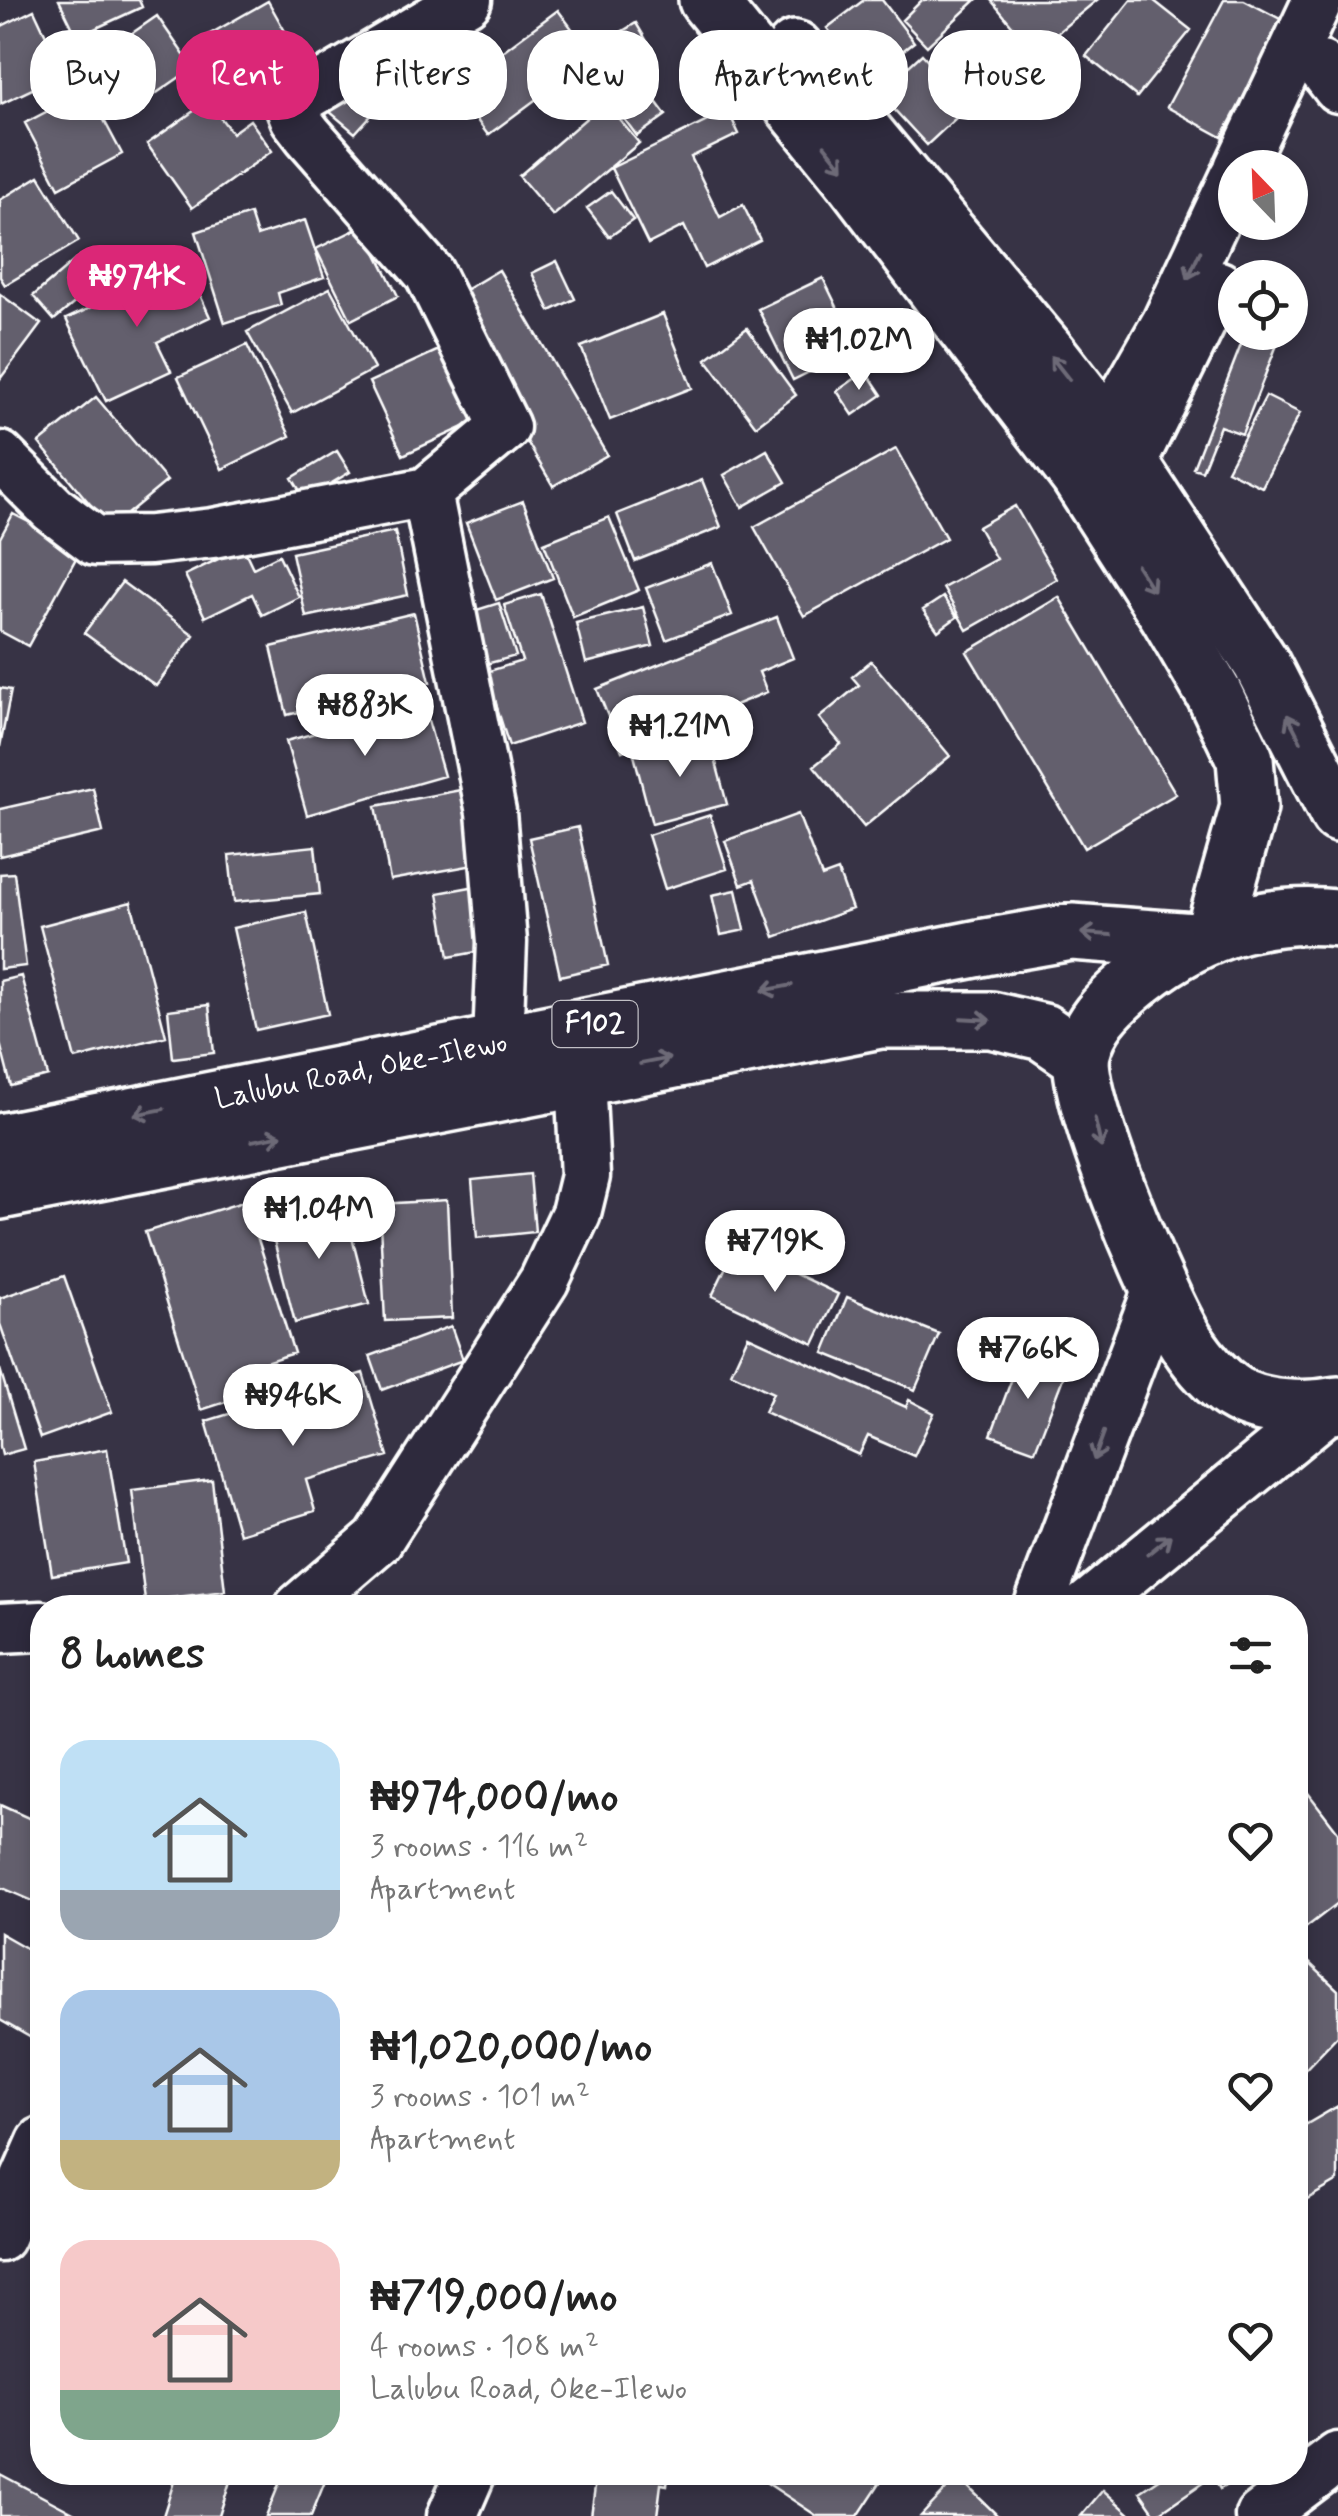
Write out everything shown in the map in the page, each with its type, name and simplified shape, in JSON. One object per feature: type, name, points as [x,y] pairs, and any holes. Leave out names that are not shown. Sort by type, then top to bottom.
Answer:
[{"type":"main road","points":[[706,0],[849,175],[1091,495],[1214,694],[1245,759],[1249,807],[1204,936]]},
{"type":"main road","points":[[752,0],[967,255],[1120,448],[1261,663],[1338,814]]},
{"type":"main road","name":"F102","points":[[1080,1058],[1090,1031],[1105,1008],[1158,962],[1204,936],[1259,918],[1338,918]]},
{"type":"main road","name":"Lalubu Road, Oke-Ilewo","points":[[0,1142],[985,946],[1072,932],[1204,936]]},
{"type":"main road","name":"Lalubu Road, Oke-Ilewo","points":[[0,1191],[880,1020],[990,1020],[1043,1032],[1080,1058]]},
{"type":"main road","points":[[1080,1058],[1102,1151],[1158,1289],[1187,1343],[1208,1370],[1236,1394],[1280,1407],[1335,1406]]},
{"type":"street","points":[[0,456],[53,509],[94,540],[151,540],[427,492],[505,427],[429,273],[302,126],[290,105],[467,0]]},
{"type":"street","points":[[1250,150],[1326,30]]},
{"type":"street","points":[[1281,150],[1326,30]]},
{"type":"street","points":[[1120,448],[1167,322],[1218,213]]},
{"type":"street","points":[[1091,495],[1239,240]]},
{"type":"street","points":[[427,492],[492,812],[502,942],[498,1043]]},
{"type":"street","points":[[314,1595],[378,1540],[544,1281],[576,1213],[585,1176],[580,1076]]},
{"type":"street","points":[[1043,1595],[1158,1289]]},
{"type":"street","points":[[1058,1556],[1098,1595],[1335,1406]]},
{"type":"street","points":[[0,1628],[30,1627]]},
{"type":"street","points":[[0,2237],[30,2169]]},
{"type":"street","points":[[1308,2479],[1338,2456]]},
{"type":"street","points":[[452,2516],[465,2485]]},
{"type":"street","points":[[1260,2516],[1300,2485]]},
{"type":"building","points":[[59,0],[139,0],[142,7],[92,30],[74,30]]},
{"type":"building","points":[[864,0],[882,0],[905,30],[829,30]]},
{"type":"building","points":[[922,0],[976,0],[944,30],[928,30],[927,46],[902,20]]},
{"type":"building","points":[[991,0],[1097,0],[1061,30],[1016,30]]},
{"type":"building","points":[[1131,0],[1153,0],[1191,30],[1137,97],[1086,56]]},
{"type":"building","points":[[1224,0],[1244,0],[1284,21],[1222,137],[1167,107]]},
{"type":"building","points":[[268,1],[284,30],[217,30]]},
{"type":"building","points":[[34,10],[43,30],[30,30],[30,90],[1,104],[0,27]]},
{"type":"building","points":[[558,10],[573,30],[531,30]]},
{"type":"building","points":[[157,16],[176,43],[176,80],[156,94],[156,30],[137,30]]},
{"type":"building","points":[[527,33],[527,106],[488,135],[477,120],[507,120],[507,48]]},
{"type":"building","points":[[922,54],[928,60],[928,120],[954,120],[927,145],[904,120],[908,120],[908,67]]},
{"type":"building","points":[[339,102],[339,120],[330,112]]},
{"type":"building","points":[[659,106],[666,115],[637,136],[625,120],[659,120]]},
{"type":"building","points":[[104,120],[122,154],[59,188],[25,123]]},
{"type":"building","points":[[181,120],[222,120],[232,133],[250,120],[272,151],[192,208],[147,144]]},
{"type":"building","points":[[340,120],[367,120],[355,133]]},
{"type":"building","points":[[584,120],[620,120],[639,143],[553,216],[519,176]]},
{"type":"building","points":[[710,120],[732,120],[739,134],[691,157],[720,217],[743,205],[760,240],[704,268],[684,226],[648,244],[611,168]]},
{"type":"building","points":[[39,176],[79,241],[5,285],[0,277],[0,200]]},
{"type":"building","points":[[611,191],[633,220],[609,237],[587,208]]},
{"type":"building","points":[[250,214],[257,236],[305,220],[324,277],[278,293],[281,305],[225,323],[196,232]]},
{"type":"building","points":[[363,226],[398,296],[351,320],[316,249]]},
{"type":"building","points":[[80,256],[101,281],[54,320],[33,296]]},
{"type":"building","points":[[557,261],[575,299],[550,311],[532,273]]},
{"type":"building","points":[[186,264],[210,317],[157,342],[171,371],[106,401],[66,319]]},
{"type":"building","points":[[499,270],[607,455],[553,486],[445,302]]},
{"type":"building","points":[[823,278],[857,348],[793,380],[758,309]]},
{"type":"building","points":[[330,288],[374,369],[292,413],[247,332]]},
{"type":"building","points":[[0,294],[41,324],[0,379]]},
{"type":"building","points":[[663,314],[692,388],[610,420],[581,347]]},
{"type":"building","points":[[747,328],[796,395],[756,426],[706,359]]},
{"type":"building","points":[[452,344],[486,417],[403,455],[369,382]]},
{"type":"building","points":[[247,345],[290,436],[222,469],[178,377]]},
{"type":"building","points":[[1239,350],[1275,350],[1242,434],[1220,426],[1202,471],[1193,468]]},
{"type":"building","points":[[866,371],[882,395],[853,415],[837,391]]},
{"type":"building","points":[[1266,396],[1300,413],[1262,487],[1227,470]]},
{"type":"building","points":[[96,397],[167,481],[110,528],[39,443]]},
{"type":"building","points":[[896,449],[946,538],[804,616],[754,527]]},
{"type":"building","points":[[767,450],[786,482],[742,507],[724,475]]},
{"type":"building","points":[[337,451],[350,472],[305,499],[292,478]]},
{"type":"building","points":[[702,480],[721,527],[635,561],[617,514]]},
{"type":"building","points":[[523,501],[553,578],[496,600],[466,523]]},
{"type":"building","points":[[1015,506],[1057,579],[967,630],[943,588],[996,559],[978,527]]},
{"type":"building","points":[[13,514],[81,549],[28,646],[0,631],[0,538]]},
{"type":"building","points":[[609,517],[639,590],[573,617],[544,543]]},
{"type":"building","points":[[395,531],[408,595],[306,617],[292,553]]},
{"type":"building","points":[[243,547],[253,568],[279,555],[299,597],[262,615],[252,594],[205,617],[185,575]]},
{"type":"building","points":[[712,563],[732,615],[666,640],[646,588]]},
{"type":"building","points":[[122,582],[194,635],[156,686],[84,633]]},
{"type":"building","points":[[541,594],[582,722],[509,746],[486,672],[522,661],[504,605]]},
{"type":"building","points":[[943,597],[957,617],[938,631],[923,610]]},
{"type":"building","points":[[1059,597],[1176,794],[1084,848],[967,652]]},
{"type":"building","points":[[499,603],[516,656],[486,664],[470,612]]},
{"type":"building","points":[[643,607],[653,646],[586,663],[576,623]]},
{"type":"building","points":[[414,613],[430,682],[287,715],[271,647]]},
{"type":"building","points":[[777,617],[793,658],[759,672],[767,692],[622,751],[597,689]]},
{"type":"building","points":[[871,661],[950,756],[864,827],[814,766],[841,744],[819,718],[859,685],[852,677]]},
{"type":"building","points":[[0,688],[11,690],[0,747]]},
{"type":"building","points":[[423,703],[444,776],[307,815],[286,741]]},
{"type":"building","points":[[709,736],[727,804],[652,824],[634,755]]},
{"type":"building","points":[[93,788],[103,832],[0,856],[0,809]]},
{"type":"building","points":[[471,788],[485,863],[390,880],[376,806]]},
{"type":"building","points":[[798,814],[822,877],[838,871],[852,909],[775,937],[754,880],[741,885],[725,841]]},
{"type":"building","points":[[710,815],[727,869],[665,889],[648,835]]},
{"type":"building","points":[[578,827],[608,965],[560,976],[529,838]]},
{"type":"building","points":[[315,846],[320,894],[234,902],[229,855]]},
{"type":"building","points":[[14,873],[26,966],[0,969],[0,874]]},
{"type":"building","points":[[476,886],[487,950],[449,957],[438,893]]},
{"type":"building","points":[[736,890],[745,930],[721,935],[712,895]]},
{"type":"building","points":[[131,902],[166,1036],[75,1059],[40,926]]},
{"type":"building","points":[[306,912],[328,1014],[256,1030],[233,928]]},
{"type":"building","points":[[21,976],[48,1076],[11,1086],[0,1043],[0,981]]},
{"type":"building","points":[[209,1005],[214,1053],[173,1058],[168,1010]]},
{"type":"building","points":[[530,1174],[535,1232],[477,1238],[472,1180]]},
{"type":"building","points":[[447,1200],[452,1318],[385,1321],[379,1204]]},
{"type":"building","points":[[246,1201],[294,1353],[240,1370],[248,1395],[201,1410],[145,1232]]},
{"type":"building","points":[[343,1202],[369,1304],[295,1323],[269,1221]]},
{"type":"building","points":[[736,1246],[838,1294],[814,1344],[712,1296]]},
{"type":"building","points":[[64,1276],[112,1412],[40,1438],[0,1324],[0,1298]]},
{"type":"building","points":[[847,1297],[939,1334],[915,1390],[824,1353]]},
{"type":"building","points":[[451,1326],[463,1360],[382,1390],[370,1356]]},
{"type":"building","points":[[748,1336],[906,1407],[909,1400],[934,1413],[914,1456],[868,1436],[859,1455],[764,1412],[773,1393],[731,1373]]},
{"type":"building","points":[[1021,1354],[1066,1370],[1035,1451],[991,1435]]},
{"type":"building","points":[[0,1369],[24,1449],[2,1455],[0,1446]]},
{"type":"building","points":[[363,1373],[388,1456],[306,1480],[315,1511],[239,1534],[206,1421]]},
{"type":"building","points":[[107,1449],[126,1563],[52,1575],[34,1462]]},
{"type":"building","points":[[212,1480],[225,1591],[144,1595],[132,1490]]},
{"type":"building","points":[[1308,1793],[1338,1832],[1338,1903],[1308,1926]]},
{"type":"building","points":[[0,1805],[30,1819],[30,1900],[0,1887]]},
{"type":"building","points":[[0,1933],[30,1950],[30,2037],[0,2020]]},
{"type":"building","points":[[1308,1962],[1338,1990],[1338,2035],[1308,2066]]},
{"type":"building","points":[[1338,2106],[1338,2181],[1308,2198],[1308,2123]]},
{"type":"building","points":[[0,2474],[79,2516],[0,2516]]},
{"type":"building","points":[[173,2485],[229,2485],[219,2516],[163,2516]]},
{"type":"building","points":[[279,2485],[324,2485],[311,2516],[266,2516]]},
{"type":"building","points":[[595,2485],[661,2485],[657,2516],[591,2516]]},
{"type":"building","points":[[770,2485],[878,2485],[858,2516],[817,2516]]},
{"type":"building","points":[[950,2485],[966,2485],[998,2516],[921,2516]]},
{"type":"building","points":[[1150,2485],[1200,2485],[1156,2515],[1140,2492]]},
{"type":"building","points":[[1103,2490],[1132,2516],[1081,2516]]}]
